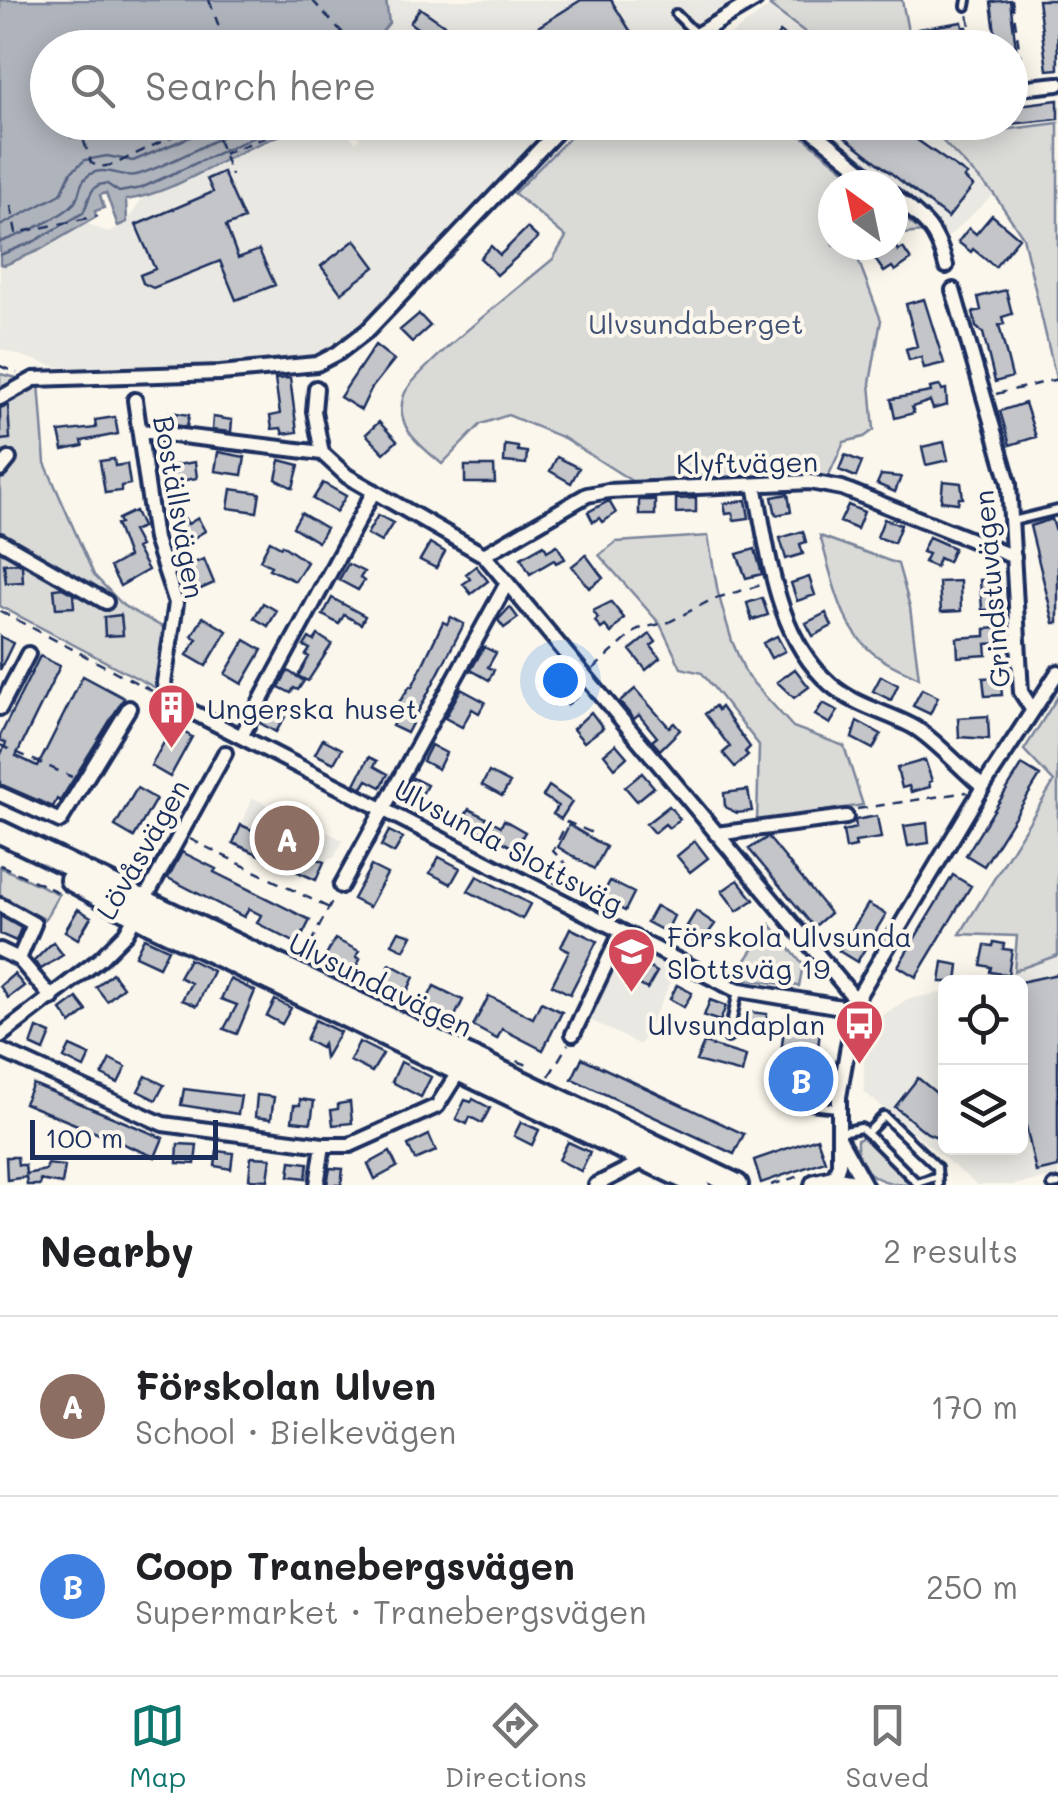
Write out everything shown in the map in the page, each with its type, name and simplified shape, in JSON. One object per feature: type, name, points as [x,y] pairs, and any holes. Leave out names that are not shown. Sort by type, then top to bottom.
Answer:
[{"type":"main road","name":"Ulvsundavägen","points":[[0,832],[459,1071],[699,1185]]},
{"type":"main road","name":"Ulvsundavägen","points":[[0,845],[295,973],[738,1185]]},
{"type":"street","points":[[703,30],[754,0]]},
{"type":"street","points":[[1028,87],[1058,84]]},
{"type":"street","points":[[0,398],[34,379],[220,374],[317,364],[368,330],[549,140]]},
{"type":"street","points":[[824,140],[861,170]]},
{"type":"street","points":[[908,207],[940,240],[946,266]]},
{"type":"street","name":"Grindstuvägen","points":[[952,290],[1009,483],[1021,692],[1032,709]]},
{"type":"street","points":[[316,388],[314,411],[322,452]]},
{"type":"street","name":"Boställsvägen","points":[[136,400],[155,539],[176,603],[164,683],[169,700]]},
{"type":"street","points":[[141,430],[322,452],[348,476],[484,556],[854,1004]]},
{"type":"street","name":"Klyftvägen","points":[[484,556],[587,495],[810,482],[842,488],[1014,557]]},
{"type":"street","points":[[755,485],[788,626],[808,659],[829,684],[854,702],[915,727],[982,787]]},
{"type":"street","points":[[242,734],[374,491]]},
{"type":"street","points":[[0,540],[106,602]]},
{"type":"street","points":[[340,886],[506,583]]},
{"type":"street","points":[[0,708],[28,654]]},
{"type":"street","points":[[835,1184],[839,1164],[838,1108],[854,1004],[982,787],[1058,672]]},
{"type":"street","name":"Ulvsunda Slottsväg","points":[[169,700],[738,990],[854,1004]]},
{"type":"street","points":[[0,794],[60,821],[130,708]]},
{"type":"street","name":"Lövåsvägen","points":[[0,1036],[116,944],[225,753]]},
{"type":"street","points":[[716,834],[846,817]]},
{"type":"street","points":[[0,905],[34,924],[20,959]]},
{"type":"street","points":[[573,1034],[621,933]]},
{"type":"street","points":[[0,950],[20,959],[52,998]]},
{"type":"street","points":[[0,1050],[164,1124],[323,1145],[350,1145],[437,1106],[459,1071]]},
{"type":"street","points":[[839,1135],[865,1185]]},
{"type":"street","points":[[317,1185],[323,1145]]},
{"type":"street","points":[[596,1185],[647,1159]]},
{"type":"lane","points":[[676,14],[692,30]]},
{"type":"lane","points":[[1012,521],[1058,510]]},
{"type":"lane","points":[[728,1038],[738,990]]},
{"type":"lane","points":[[793,1102],[838,1108]]},
{"type":"lane","points":[[839,1135],[861,1128],[917,1183],[938,1180],[937,1167],[884,1116],[868,1132]]},
{"type":"path","points":[[209,0],[220,30]]},
{"type":"path","points":[[312,0],[340,30]]},
{"type":"path","points":[[1012,0],[1017,30]]},
{"type":"path","points":[[967,3],[971,30]]},
{"type":"path","points":[[84,140],[91,163],[99,167],[113,165],[165,140]]},
{"type":"path","points":[[218,140],[231,175]]},
{"type":"path","points":[[223,154],[258,140]]},
{"type":"path","points":[[11,206],[16,233],[98,216]]},
{"type":"path","points":[[0,366],[34,379]]},
{"type":"path","points":[[984,397],[1058,379]]},
{"type":"path","points":[[584,676],[638,629],[670,622],[713,599],[776,581]]},
{"type":"path","points":[[0,611],[169,700]]},
{"type":"path","points":[[0,745],[84,782]]},
{"type":"path","points":[[859,808],[949,797],[982,787]]},
{"type":"path","points":[[548,894],[566,864],[553,851],[567,822],[595,834]]},
{"type":"path","points":[[180,834],[329,908]]},
{"type":"path","points":[[295,973],[340,886]]},
{"type":"path","points":[[536,1088],[547,1080],[573,1034]]},
{"type":"shaded area","points":[[386,0],[737,0],[687,30],[384,30],[389,23]]},
{"type":"shaded area","points":[[770,6],[802,30],[737,30]]},
{"type":"shaded area","points":[[271,140],[536,140],[362,323],[314,356],[133,368],[56,367],[0,349],[0,264],[40,250],[86,223],[109,233],[127,222],[143,197],[223,164],[238,153]]},
{"type":"shaded area","points":[[838,140],[942,140],[994,194],[947,238],[929,212],[908,195],[908,170],[876,170]]},
{"type":"shaded area","points":[[253,798],[343,840],[335,857],[324,862],[316,880],[233,843]]},
{"type":"shaded area","name":"Förskola Ulvsunda Slottsväg 19","points":[[629,944],[677,970],[640,1045],[588,1019],[624,946]]},
{"type":"shaded area","points":[[1058,955],[1058,1176],[1014,1185],[977,1185],[941,1155],[1028,1155],[1028,975],[999,975]]},
{"type":"shaded area","points":[[938,993],[938,1153],[864,1092],[864,1035],[882,1016],[907,999]]},
{"type":"green space","points":[[779,0],[902,0],[908,30],[802,30],[770,6]]},
{"type":"green space","points":[[1058,123],[1058,387],[1023,237],[994,194],[942,140],[1028,140],[1028,127]]},
{"type":"green space","name":"Ulvsundaberget","points":[[567,140],[807,140],[844,170],[818,170],[818,260],[859,260],[881,320],[870,383],[874,430],[844,442],[828,477],[635,483],[564,438],[508,415],[481,424],[442,464],[406,426],[402,417],[404,395],[448,347],[553,259],[566,237],[514,193]]},
{"type":"green space","points":[[908,221],[922,232],[908,233]]},
{"type":"green space","points":[[0,374],[39,383],[45,463],[94,575],[124,606],[166,629],[156,688],[0,606]]},
{"type":"green space","points":[[708,536],[718,593],[747,676],[793,727],[844,746],[863,805],[757,822],[759,745],[702,673],[681,668],[660,624],[599,555],[616,542]]},
{"type":"green space","points":[[820,536],[898,564],[910,607],[919,678],[877,656],[854,631],[839,601]]},
{"type":"green space","points":[[1058,696],[1058,955],[1014,971],[1017,936],[960,934],[1054,782],[1024,750]]},
{"type":"green space","points":[[0,867],[59,894],[45,919],[0,897]]},
{"type":"green space","points":[[770,924],[803,965],[799,986],[734,978]]},
{"type":"green space","points":[[867,1136],[916,1185],[884,1181],[867,1171],[861,1163],[857,1140]]},
{"type":"water","points":[[0,0],[386,0],[389,23],[383,30],[30,30],[30,140],[269,140],[171,187],[126,200],[127,222],[118,226],[106,193],[100,195],[104,208],[95,211],[96,217],[40,250],[0,264]]},
{"type":"building","points":[[581,0],[611,0],[630,30],[533,30]]},
{"type":"building","points":[[1010,0],[1014,30],[995,30],[991,2]]},
{"type":"building","points":[[1038,0],[1057,0],[1058,69],[1047,70]]},
{"type":"building","points":[[420,8],[451,30],[420,30],[410,23]]},
{"type":"building","points":[[962,22],[968,30],[918,30]]},
{"type":"building","points":[[1058,100],[1058,119],[1028,122],[1028,104]]},
{"type":"building","points":[[849,140],[917,140],[967,175],[964,178],[973,186],[948,218],[908,187],[908,170],[887,170]]},
{"type":"building","points":[[223,172],[244,219],[226,226],[238,258],[259,250],[275,285],[236,300],[220,261],[153,288],[143,283],[140,275],[155,269],[136,225],[213,192],[207,179]]},
{"type":"building","points":[[992,215],[1019,238],[995,267],[958,242],[969,228],[976,234]]},
{"type":"building","points":[[527,228],[538,238],[497,275],[480,258],[491,246],[500,255]]},
{"type":"building","points":[[355,240],[375,267],[341,293],[321,266]]},
{"type":"building","points":[[908,256],[911,260],[895,271],[892,267],[884,272],[876,260],[908,260]]},
{"type":"building","points":[[1006,290],[1012,314],[1002,317],[1004,324],[999,325],[1012,377],[995,382],[983,333],[976,327],[973,312],[981,310],[978,297]]},
{"type":"building","points":[[924,299],[944,363],[924,368],[921,357],[909,360],[906,349],[917,346],[906,304]]},
{"type":"building","points":[[419,314],[430,326],[412,342],[400,330]]},
{"type":"building","points":[[375,345],[394,360],[371,389],[361,410],[340,397]]},
{"type":"building","points":[[290,378],[297,432],[283,434],[281,428],[272,429],[270,416],[280,414],[275,379]]},
{"type":"building","points":[[930,388],[946,389],[947,405],[933,409],[930,401],[912,407],[914,413],[895,418],[891,399],[931,392]]},
{"type":"building","points":[[1025,403],[1036,437],[1010,445],[1000,411]]},
{"type":"building","points":[[8,405],[10,439],[0,440],[0,408]]},
{"type":"building","points":[[170,412],[189,415],[187,427],[168,424]]},
{"type":"building","points":[[115,417],[118,434],[82,441],[83,446],[63,450],[59,432],[96,428],[95,420]]},
{"type":"building","points":[[213,417],[232,420],[231,432],[212,430]]},
{"type":"building","points":[[379,422],[397,441],[384,453],[366,434]]},
{"type":"building","points":[[944,442],[948,460],[926,465],[922,447]]},
{"type":"building","points":[[505,445],[527,452],[526,464],[504,462]]},
{"type":"building","points":[[218,452],[245,457],[242,475],[215,471]]},
{"type":"building","points":[[845,455],[862,462],[856,477],[839,470]]},
{"type":"building","points":[[557,457],[579,468],[571,483],[550,471]]},
{"type":"building","points":[[114,459],[115,466],[127,464],[130,484],[121,486],[121,491],[105,493],[100,461]]},
{"type":"building","points":[[280,460],[299,465],[293,488],[276,479]]},
{"type":"building","points":[[195,462],[197,478],[168,483],[165,467]]},
{"type":"building","points":[[465,466],[494,466],[495,483],[465,483]]},
{"type":"building","points":[[881,475],[901,477],[895,492],[877,484]]},
{"type":"building","points":[[943,481],[961,483],[963,498],[958,503],[941,501]]},
{"type":"building","points":[[323,483],[346,496],[336,512],[313,499]]},
{"type":"building","points":[[231,489],[260,493],[257,512],[228,508]]},
{"type":"building","points":[[788,494],[791,512],[776,515],[772,497]]},
{"type":"building","points":[[696,498],[696,512],[676,513],[676,499]]},
{"type":"building","points":[[639,500],[655,500],[655,515],[639,515]]},
{"type":"building","points":[[746,500],[749,518],[734,520],[733,513],[726,514],[724,504]]},
{"type":"building","points":[[609,501],[616,513],[602,522],[599,518],[593,522],[588,512]]},
{"type":"building","points":[[848,505],[864,512],[857,529],[840,522]]},
{"type":"building","points":[[135,511],[142,527],[132,531],[148,570],[120,586],[110,567],[128,557],[116,524]]},
{"type":"building","points":[[301,513],[326,528],[318,542],[293,527]]},
{"type":"building","points":[[378,515],[393,523],[381,542],[367,534]]},
{"type":"building","points":[[198,518],[205,531],[185,543],[175,525]]},
{"type":"building","points":[[884,519],[901,525],[894,543],[877,537]]},
{"type":"building","points":[[1052,519],[1058,538],[1058,623],[1054,623],[1030,526]]},
{"type":"building","points":[[803,531],[803,554],[786,559],[780,538]]},
{"type":"building","points":[[929,537],[954,548],[948,562],[939,558],[936,567],[924,562],[928,554],[922,552]]},
{"type":"building","points":[[270,541],[307,562],[295,581],[269,569],[271,566],[260,560]]},
{"type":"building","points":[[430,543],[445,552],[436,568],[420,560]]},
{"type":"building","points":[[544,545],[547,551],[557,545],[565,559],[556,563],[554,560],[530,574],[521,558]]},
{"type":"building","points":[[755,549],[762,574],[746,578],[737,554]]},
{"type":"building","points":[[586,555],[603,578],[589,588],[572,566]]},
{"type":"building","points":[[204,559],[214,583],[196,591],[185,567]]},
{"type":"building","points":[[4,564],[22,565],[23,582],[6,583]]},
{"type":"building","points":[[348,564],[364,572],[358,590],[339,580]]},
{"type":"building","points":[[476,566],[488,581],[471,594],[463,584],[470,579],[466,574]]},
{"type":"building","points":[[809,577],[815,595],[797,601],[791,583]]},
{"type":"building","points":[[997,579],[999,609],[982,610],[980,580]]},
{"type":"building","points":[[960,581],[961,611],[941,612],[939,582]]},
{"type":"building","points":[[62,588],[73,594],[74,607],[56,608],[54,589]]},
{"type":"building","points":[[332,598],[365,616],[361,624],[344,615],[339,624],[323,615]]},
{"type":"building","points":[[762,598],[768,615],[752,620],[747,603]]},
{"type":"building","points":[[611,602],[624,618],[611,633],[605,626],[601,629],[593,611]]},
{"type":"building","points":[[263,603],[277,611],[268,626],[254,618]]},
{"type":"building","points":[[510,607],[518,618],[504,628],[498,620]]},
{"type":"building","points":[[826,613],[832,626],[813,636],[806,623]]},
{"type":"building","points":[[121,615],[123,635],[105,636],[104,617]]},
{"type":"building","points":[[203,617],[227,631],[206,666],[187,655],[197,639],[192,636]]},
{"type":"building","points":[[451,617],[464,624],[407,733],[392,726],[395,721],[389,717],[412,687],[443,622],[447,624]]},
{"type":"building","points":[[999,628],[1000,643],[986,644],[987,655],[958,657],[957,638],[985,636],[985,629]]},
{"type":"building","points":[[650,634],[656,642],[651,646],[660,658],[646,670],[630,650]]},
{"type":"building","points":[[318,635],[332,644],[308,681],[298,676],[309,657],[306,655],[310,649],[304,646],[309,638],[314,641]]},
{"type":"building","points":[[0,636],[13,643],[0,670]]},
{"type":"building","points":[[777,636],[785,651],[771,658],[763,643]]},
{"type":"building","points":[[245,640],[262,650],[242,684],[225,674]]},
{"type":"building","points":[[484,647],[496,653],[488,667],[494,670],[489,680],[471,670]]},
{"type":"building","points":[[40,656],[60,666],[16,756],[38,766],[83,676],[124,698],[53,807],[0,784],[0,756],[6,743],[0,736]]},
{"type":"building","points":[[795,669],[809,687],[794,698],[777,682]]},
{"type":"building","points":[[288,671],[304,681],[291,693],[279,687]]},
{"type":"building","points":[[881,676],[898,685],[891,700],[873,691]]},
{"type":"building","points":[[1000,677],[1002,695],[985,696],[983,678]]},
{"type":"building","points":[[566,683],[577,697],[567,705],[562,699],[554,705],[546,694]]},
{"type":"building","points":[[461,689],[485,702],[479,713],[472,709],[462,727],[445,718]]},
{"type":"building","points":[[635,689],[669,727],[674,723],[680,730],[660,750],[652,741],[657,737],[639,715],[634,719],[620,702]]},
{"type":"building","points":[[922,689],[938,697],[930,714],[913,706]]},
{"type":"building","points":[[823,703],[838,711],[830,724],[815,715]]},
{"type":"building","points":[[715,706],[718,710],[721,707],[750,747],[745,752],[748,755],[735,767],[723,753],[730,747],[705,714]]},
{"type":"building","points":[[268,708],[285,717],[276,732],[260,723]]},
{"type":"building","points":[[591,712],[603,728],[584,742],[573,729]]},
{"type":"building","points":[[988,716],[989,739],[959,737],[958,718]]},
{"type":"building","points":[[857,721],[881,734],[873,749],[852,738]]},
{"type":"building","name":"Ungerska huset","points":[[173,726],[192,737],[170,777],[151,766]]},
{"type":"building","points":[[323,739],[342,749],[334,763],[315,754]]},
{"type":"building","points":[[616,744],[627,757],[615,768],[604,754]]},
{"type":"building","points":[[431,745],[446,753],[438,769],[423,761]]},
{"type":"building","points":[[369,757],[377,761],[374,766],[388,774],[381,787],[367,780],[362,788],[355,784]]},
{"type":"building","points":[[925,760],[932,781],[930,787],[911,792],[909,786],[902,788],[897,768]]},
{"type":"building","points":[[1022,765],[1040,776],[984,866],[966,855]]},
{"type":"building","points":[[489,772],[510,783],[502,796],[482,785]]},
{"type":"building","points":[[642,773],[654,787],[637,801],[625,787]]},
{"type":"building","points":[[413,778],[427,785],[416,805],[402,798]]},
{"type":"building","points":[[549,786],[572,802],[561,819],[553,814],[558,806],[543,796]]},
{"type":"building","points":[[137,788],[156,799],[134,837],[115,826]]},
{"type":"building","points":[[748,790],[752,811],[737,813],[725,807],[724,793]]},
{"type":"building","points":[[669,806],[680,819],[654,833],[646,824]]},
{"type":"building","points":[[469,809],[501,826],[504,820],[525,832],[515,849],[500,840],[496,845],[460,824]]},
{"type":"building","points":[[877,816],[881,838],[855,842],[856,847],[846,849],[843,831],[856,828],[855,820]]},
{"type":"building","points":[[927,823],[929,843],[908,846],[904,826]]},
{"type":"building","points":[[241,825],[324,862],[316,880],[233,843]]},
{"type":"building","points":[[569,825],[606,847],[594,869],[558,847]]},
{"type":"building","points":[[389,831],[403,838],[394,853],[381,846]]},
{"type":"building","points":[[768,837],[830,913],[814,927],[749,849]]},
{"type":"building","points":[[695,841],[708,858],[690,872],[677,856]]},
{"type":"building","points":[[182,852],[310,920],[298,944],[257,923],[261,915],[249,909],[244,917],[168,878]]},
{"type":"building","points":[[439,857],[460,868],[451,884],[430,873]]},
{"type":"building","points":[[371,866],[387,874],[369,907],[353,899]]},
{"type":"building","points":[[953,875],[971,886],[916,977],[898,966]]},
{"type":"building","points":[[477,876],[530,904],[522,919],[468,891]]},
{"type":"building","points":[[738,880],[754,900],[737,911],[722,891]]},
{"type":"building","points":[[610,881],[634,893],[625,911],[601,898]]},
{"type":"building","points":[[868,904],[886,914],[857,962],[839,951]]},
{"type":"building","points":[[656,906],[674,916],[666,932],[647,922]]},
{"type":"building","points":[[78,909],[91,917],[78,939],[65,931]]},
{"type":"building","points":[[696,911],[715,924],[699,946],[687,935],[691,929],[687,926]]},
{"type":"building","points":[[0,916],[21,928],[16,941],[0,934]]},
{"type":"building","points":[[570,928],[597,941],[570,994],[552,985],[569,951],[561,947]]},
{"type":"building","points":[[399,931],[412,935],[404,950],[392,944]]},
{"type":"building","points":[[144,938],[168,949],[159,967],[135,956]]},
{"type":"building","points":[[335,939],[359,951],[354,972],[325,958]]},
{"type":"building","points":[[53,942],[63,955],[41,969],[34,961]]},
{"type":"building","points":[[994,942],[1004,944],[1003,949],[1012,950],[1008,975],[990,972],[991,967],[981,965],[985,945],[993,946]]},
{"type":"building","points":[[627,955],[657,972],[647,989],[617,972]]},
{"type":"building","points":[[189,959],[213,971],[197,1006],[182,1000],[191,983],[179,977]]},
{"type":"building","points":[[943,962],[959,965],[958,975],[941,975]]},
{"type":"building","points":[[390,964],[414,977],[405,996],[380,984]]},
{"type":"building","points":[[112,973],[123,987],[107,1001],[96,987]]},
{"type":"building","points":[[14,974],[24,986],[8,998],[0,986]]},
{"type":"building","points":[[1058,974],[1058,1167],[1036,1172],[1028,1135],[1028,980]]},
{"type":"building","points":[[230,979],[255,991],[237,1034],[224,1029],[237,1005],[221,999]]},
{"type":"building","points":[[677,985],[692,993],[684,1007],[670,999]]},
{"type":"building","points":[[434,986],[463,1000],[453,1020],[424,1006]]},
{"type":"building","points":[[489,996],[533,1018],[541,1002],[562,1012],[543,1050],[502,1029],[497,1039],[473,1026]]},
{"type":"building","points":[[77,998],[87,1011],[71,1024],[61,1010]]},
{"type":"building","points":[[275,1000],[291,1008],[282,1024],[267,1016]]},
{"type":"building","points":[[710,1000],[726,1006],[720,1021],[704,1016]]},
{"type":"building","points":[[750,1012],[767,1014],[765,1029],[748,1027]]},
{"type":"building","points":[[785,1018],[821,1023],[816,1065],[825,1066],[822,1095],[790,1092],[787,1101],[776,1100]]},
{"type":"building","points":[[315,1020],[340,1032],[325,1058],[323,1044],[321,1048],[306,1040]]},
{"type":"building","points":[[37,1028],[51,1034],[44,1051],[31,1045]]},
{"type":"building","points":[[359,1042],[383,1054],[372,1072],[350,1061]]},
{"type":"building","points":[[704,1043],[746,1056],[742,1073],[696,1061]]},
{"type":"building","points":[[70,1046],[90,1055],[84,1068],[64,1058]]},
{"type":"building","points":[[582,1058],[744,1134],[734,1154],[572,1079]]},
{"type":"building","points":[[110,1059],[126,1067],[118,1083],[102,1075]]},
{"type":"building","points":[[401,1062],[431,1077],[421,1097],[392,1082]]},
{"type":"building","points":[[146,1076],[164,1085],[156,1100],[138,1091]]},
{"type":"building","points":[[918,1078],[938,1094],[938,1137],[927,1133],[895,1107]]},
{"type":"building","points":[[33,1084],[163,1138],[155,1157],[24,1103]]},
{"type":"building","points":[[184,1089],[241,1096],[238,1114],[181,1105]]},
{"type":"building","points":[[257,1095],[274,1097],[271,1119],[255,1117]]},
{"type":"building","points":[[300,1099],[314,1101],[311,1123],[292,1121],[294,1105],[300,1105]]},
{"type":"building","points":[[473,1099],[490,1108],[482,1123],[470,1117],[467,1124],[456,1119],[465,1100]]},
{"type":"building","points":[[350,1102],[352,1123],[333,1125],[331,1110]]},
{"type":"building","points":[[521,1122],[539,1130],[532,1145],[514,1136]]},
{"type":"building","points":[[429,1135],[436,1151],[415,1160],[408,1145]]},
{"type":"building","points":[[817,1138],[825,1161],[761,1183],[754,1160]]},
{"type":"building","points":[[568,1142],[590,1152],[581,1171],[559,1160]]},
{"type":"building","points":[[178,1144],[197,1145],[195,1164],[177,1163]]},
{"type":"building","points":[[217,1151],[233,1153],[231,1169],[215,1166]]},
{"type":"building","points":[[390,1152],[397,1167],[375,1179],[368,1164]]},
{"type":"building","points":[[6,1157],[17,1157],[18,1165],[25,1165],[26,1174],[46,1170],[47,1164],[65,1166],[62,1184],[40,1180],[40,1185],[27,1185],[26,1177],[7,1180]]},
{"type":"building","points":[[251,1157],[271,1158],[268,1180],[249,1179]]},
{"type":"building","points":[[291,1161],[308,1163],[306,1178],[289,1176]]},
{"type":"building","points":[[330,1168],[343,1169],[341,1185],[327,1185]]},
{"type":"place","name":"Ungerska huset","points":[[172,750]]},
{"type":"place","name":"Förskolan Ulven","points":[[287,838]]},
{"type":"place","name":"Förskola Ulvsunda Slottsväg 19","points":[[632,994]]},
{"type":"place","name":"Ulvsundaplan","points":[[860,1066]]},
{"type":"place","name":"Coop Tranebergsvägen","points":[[801,1079]]}]
